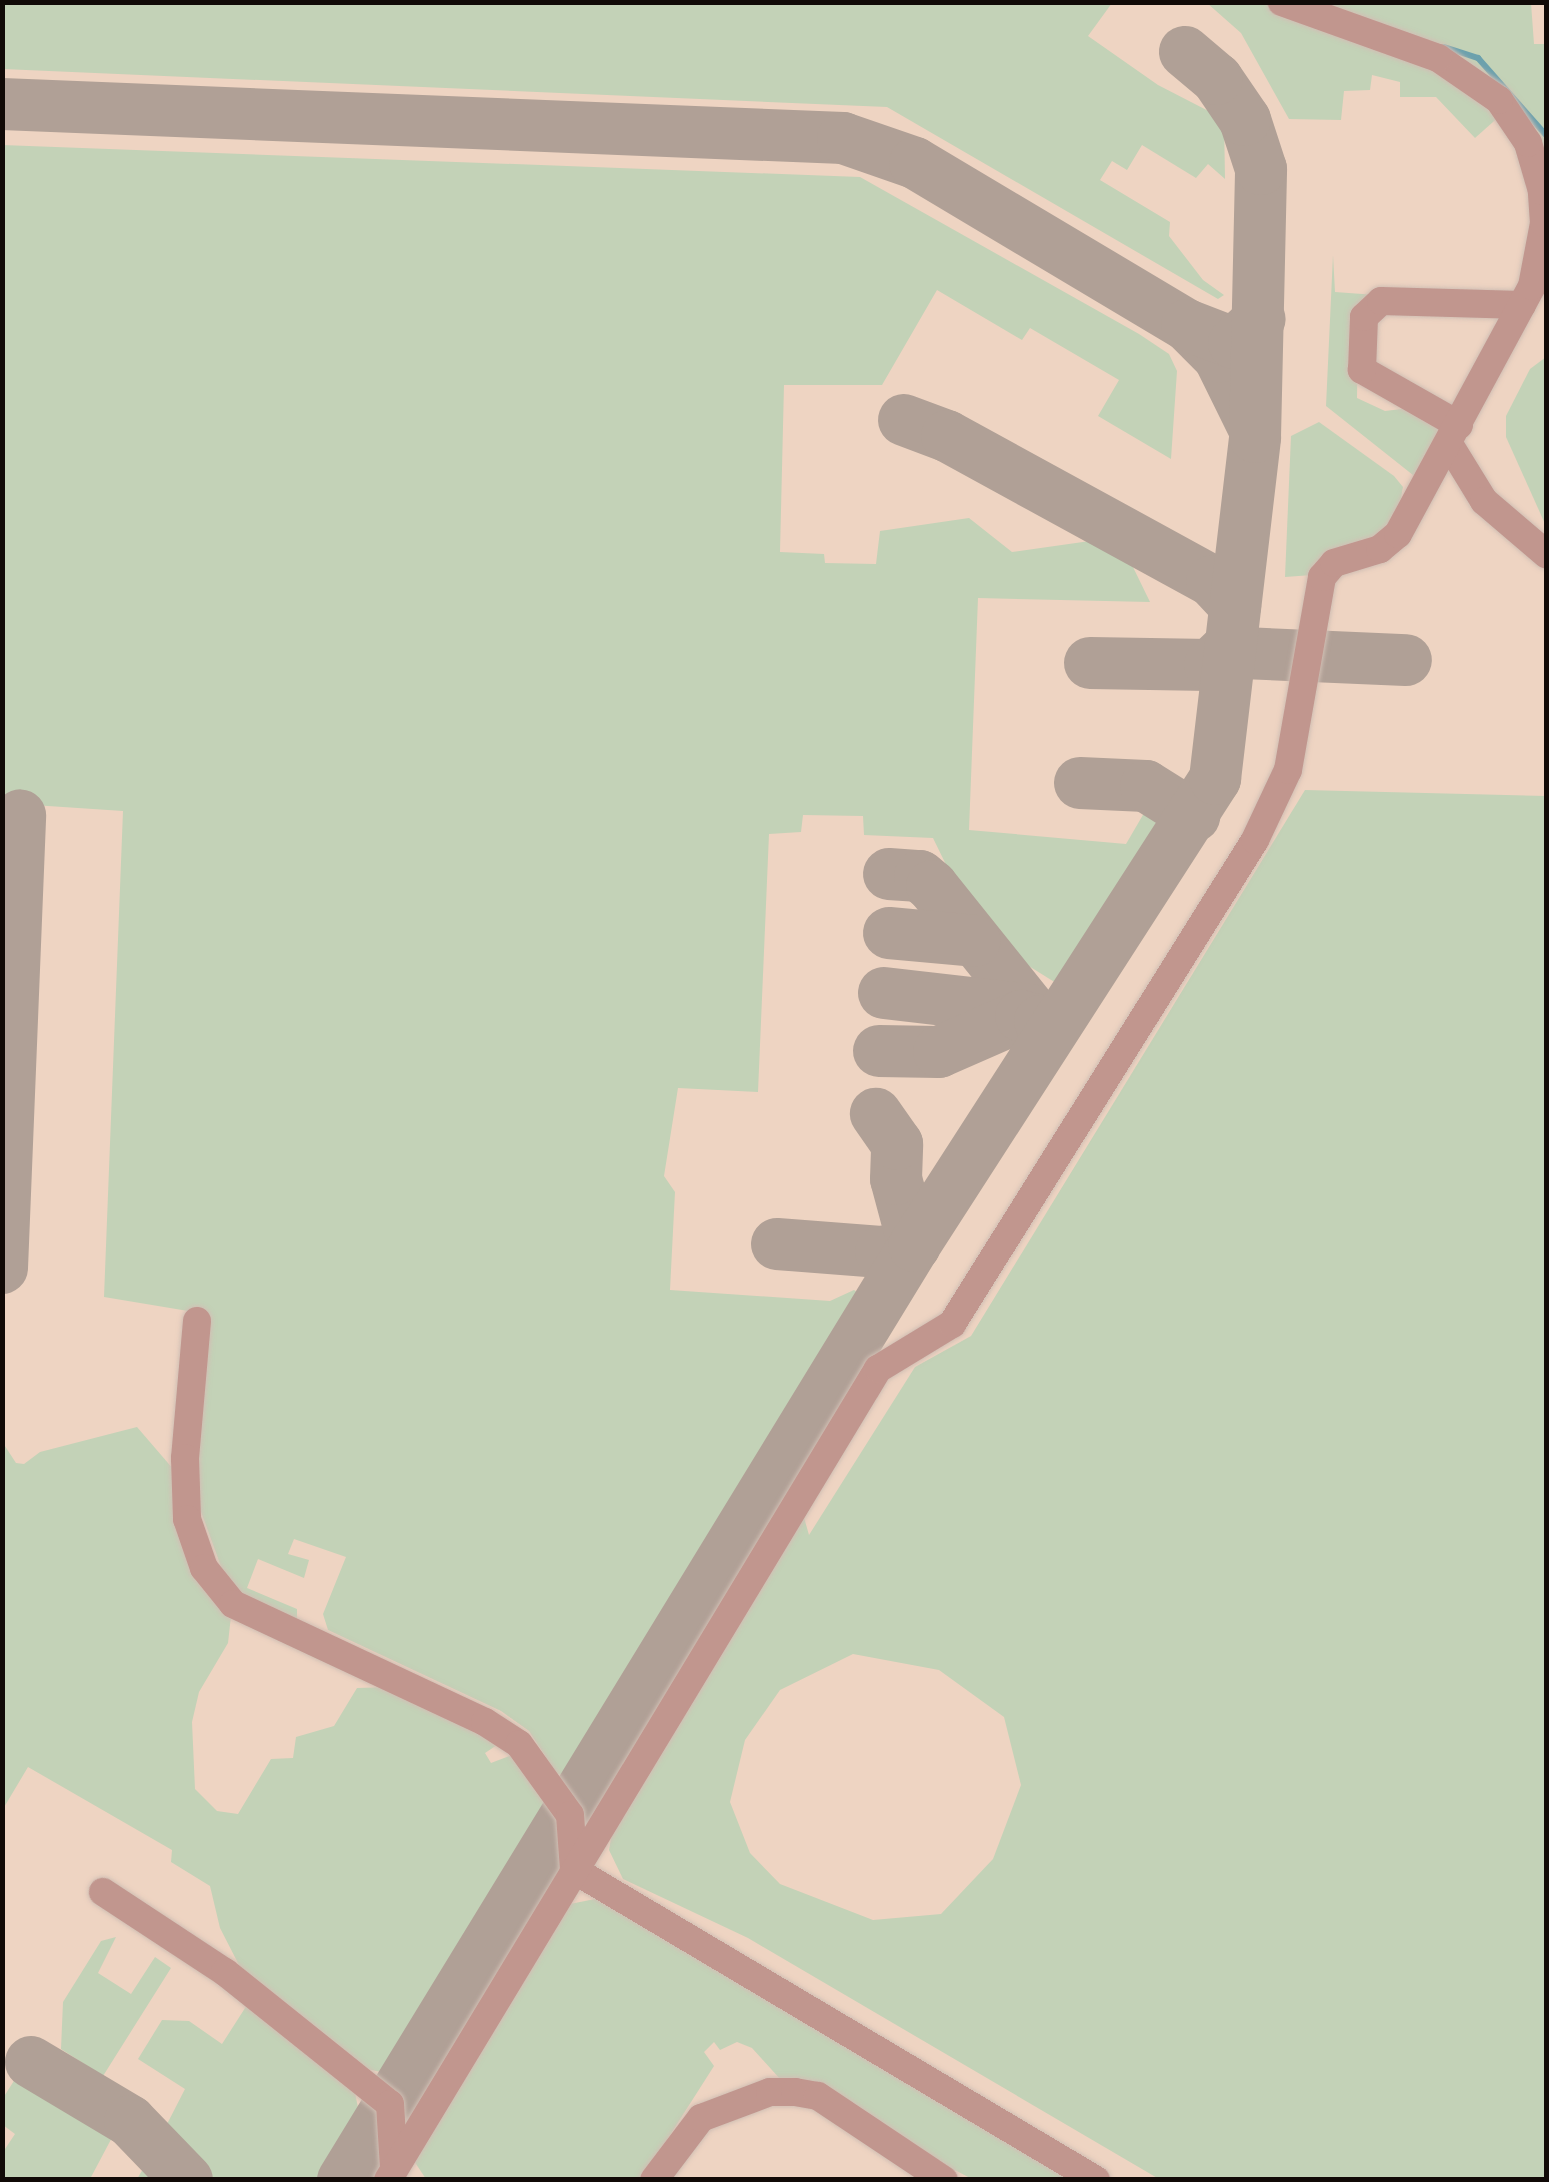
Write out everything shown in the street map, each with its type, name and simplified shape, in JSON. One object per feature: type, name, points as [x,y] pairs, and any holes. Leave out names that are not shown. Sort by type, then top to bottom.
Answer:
[{"type":"lane","points":[[398,2177],[574,1870],[878,1369],[952,1324],[1256,840],[1288,770],[1322,577],[1334,564],[1380,548],[1398,534],[1522,304],[1544,224],[1542,191],[1528,143],[1500,100],[1438,58],[1282,2]]},
{"type":"lane","points":[[1522,304],[1381,301],[1364,317],[1362,370],[1454,435],[1484,501],[1546,554]]},
{"type":"lane","points":[[197,1321],[185,1458],[187,1520],[204,1568],[233,1604],[485,1722],[518,1744],[570,1815],[574,1870]]},
{"type":"lane","points":[[574,1870],[1096,2180]]},
{"type":"lane","points":[[103,1892],[225,1972],[390,2104],[398,2177]]},
{"type":"lane","points":[[654,2180],[701,2118],[770,2092],[795,2092],[818,2096],[944,2180]]},
{"type":"shaded area","points":[[3,3],[1546,3],[1546,2179],[3,2179]]},
{"type":"green space","points":[[3,2],[1112,3],[1088,36],[1158,85],[1224,119],[1225,179],[1208,164],[1196,178],[1142,145],[1127,170],[1112,161],[1100,180],[1170,222],[1169,236],[1203,280],[1224,295],[1218,299],[887,107],[3,69]]},
{"type":"green space","points":[[1207,3],[1273,3],[1448,69],[1502,114],[1475,138],[1436,97],[1400,97],[1400,82],[1372,75],[1370,90],[1344,91],[1341,120],[1289,119],[1241,33]]},
{"type":"green space","points":[[1306,3],[1531,3],[1534,44],[1546,44],[1546,169],[1508,97]]},
{"type":"green space","points":[[2,145],[860,177],[1139,334],[1169,354],[1177,371],[1171,459],[1098,416],[1119,380],[1030,328],[1022,340],[937,290],[882,385],[784,385],[780,552],[824,554],[825,563],[876,564],[880,531],[969,518],[1012,552],[1104,539],[1132,565],[1150,602],[978,598],[969,830],[1126,844],[1147,808],[1169,828],[1065,982],[1056,983],[1011,955],[970,914],[933,838],[864,835],[863,816],[803,815],[801,832],[769,834],[758,1092],[678,1088],[664,1176],[675,1192],[670,1290],[830,1301],[854,1290],[865,1298],[571,1776],[557,1774],[529,1731],[501,1711],[328,1630],[323,1614],[346,1557],[294,1539],[288,1554],[309,1560],[304,1578],[258,1559],[247,1588],[297,1609],[297,1619],[245,1598],[224,1575],[195,1495],[200,1313],[104,1297],[123,811],[3,803]]},
{"type":"green space","points":[[1333,255],[1335,292],[1376,295],[1358,323],[1357,398],[1385,411],[1418,407],[1443,433],[1418,479],[1326,406]]},
{"type":"green space","points":[[1546,357],[1546,526],[1506,437],[1506,416],[1530,369]]},
{"type":"green space","points":[[1319,422],[1394,476],[1403,487],[1401,498],[1384,535],[1312,575],[1285,577],[1291,436]]},
{"type":"green space","points":[[1305,790],[1546,796],[1546,2179],[1159,2179],[748,1938],[623,1879],[609,1850],[614,1821],[803,1514],[809,1535],[915,1367],[971,1336]],"holes":[[[853,1654],[939,1670],[1004,1717],[1021,1785],[993,1859],[941,1914],[873,1920],[780,1884],[750,1853],[730,1802],[745,1740],[780,1690]]]},
{"type":"green space","points":[[137,1427],[174,1470],[231,1616],[228,1643],[199,1692],[192,1722],[195,1789],[217,1811],[238,1814],[271,1759],[293,1758],[296,1737],[334,1726],[357,1688],[389,1687],[500,1743],[485,1753],[491,1763],[512,1755],[544,1798],[541,1825],[390,2074],[362,2068],[240,1967],[220,1928],[210,1886],[171,1862],[172,1850],[28,1767],[3,1809],[3,1443],[16,1463],[24,1464],[40,1452]]},
{"type":"green space","points":[[595,1899],[1079,2179],[972,2179],[781,2080],[752,2048],[737,2042],[720,2050],[714,2042],[704,2052],[714,2066],[642,2179],[426,2179],[412,2158],[570,1904]]},
{"type":"green space","points":[[116,1937],[98,1973],[131,1994],[155,1957],[171,1968],[103,2076],[61,2049],[63,2002],[101,1941]]},
{"type":"green space","points":[[247,2005],[355,2093],[361,2122],[326,2179],[202,2179],[165,2128],[185,2089],[138,2059],[162,2020],[189,2021],[222,2044]]},
{"type":"green space","points":[[19,2073],[116,2130],[90,2179],[3,2179],[3,2152],[15,2134],[3,2125],[3,2098]]},
{"type":"green space","points":[[152,2154],[166,2170],[172,2179],[137,2179]]},
{"type":"waterway","points":[[1444,47],[1478,58],[1546,135]]},
{"type":"taxiway","points":[[343,2180],[914,1246],[1215,779],[1255,437],[1261,169],[1245,120],[1217,79],[1185,52]]},
{"type":"taxiway","points":[[2,104],[843,138],[915,163],[1187,325]]},
{"type":"taxiway","points":[[1252,424],[1219,357],[1187,325],[1234,343],[1260,319]]},
{"type":"taxiway","points":[[904,420],[947,436],[1212,581],[1235,606]]},
{"type":"taxiway","points":[[1090,663],[1210,665],[1232,644],[1243,653]]},
{"type":"taxiway","points":[[1230,664],[1243,653],[1406,660]]},
{"type":"taxiway","points":[[1080,783],[1146,786],[1194,816]]},
{"type":"taxiway","points":[[2,1268],[20,815]]},
{"type":"taxiway","points":[[889,874],[920,876],[932,886],[1040,1021]]},
{"type":"taxiway","points":[[889,933],[975,941]]},
{"type":"taxiway","points":[[884,993],[1031,1010]]},
{"type":"taxiway","points":[[879,1051],[939,1052],[1021,1016],[1040,1021],[1046,1037]]},
{"type":"taxiway","points":[[777,1244],[881,1252],[914,1246],[896,1179],[897,1144],[876,1114]]},
{"type":"taxiway","points":[[31,2062],[130,2121],[187,2180]]}]
